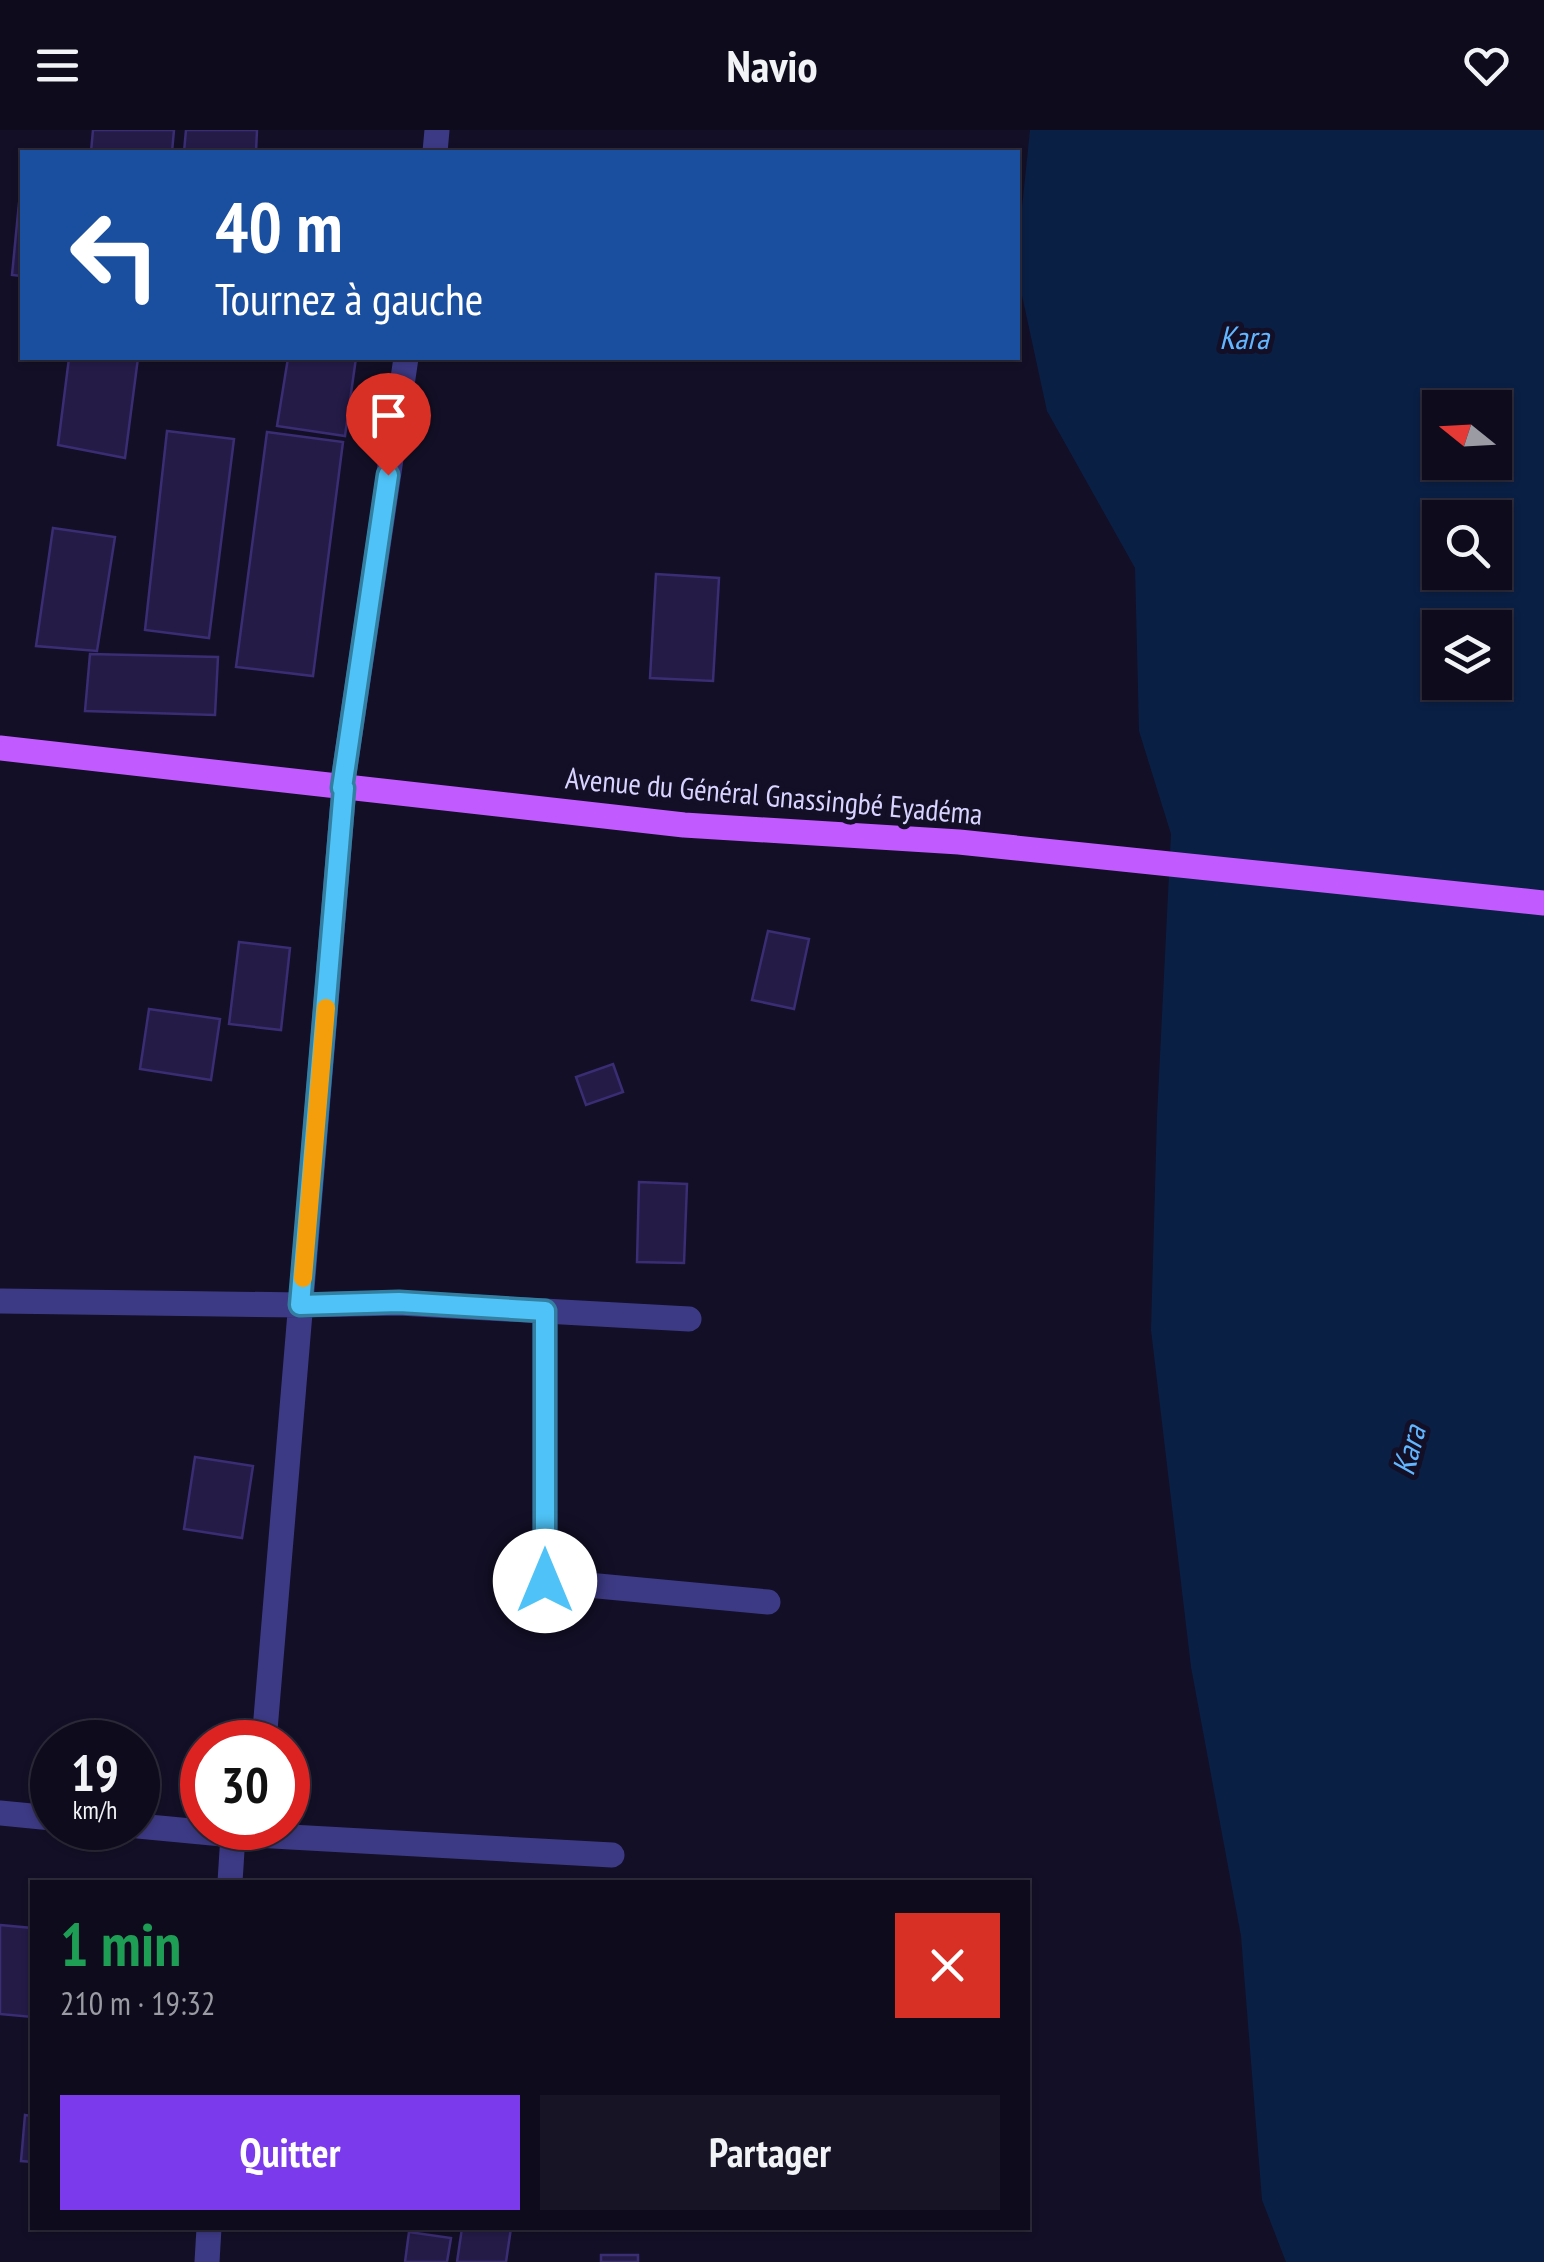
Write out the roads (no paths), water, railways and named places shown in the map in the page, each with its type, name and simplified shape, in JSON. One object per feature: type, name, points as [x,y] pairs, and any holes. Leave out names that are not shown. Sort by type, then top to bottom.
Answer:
[{"type":"main road","name":"Avenue du Général Gnassingbé Eyadéma","points":[[0,748],[684,824],[959,842],[1544,903]]},
{"type":"street","points":[[266,1720],[343,788],[406,360]]},
{"type":"street","points":[[0,1301],[300,1305],[399,1302],[689,1319]]},
{"type":"street","points":[[545,1311],[545,1581],[768,1602]]},
{"type":"street","points":[[0,1813],[30,1816]]},
{"type":"street","points":[[310,1836],[612,1855]]},
{"type":"street","points":[[231,1880],[242,1850]]},
{"type":"street","points":[[207,2262],[209,2230]]},
{"type":"water","name":"Kara","points":[[1030,130],[1544,130],[1544,2262],[1286,2262],[1262,2200],[1241,1936],[1191,1667],[1151,1330],[1171,834],[1139,731],[1135,568],[1047,411],[1020,286],[1020,227]]}]
